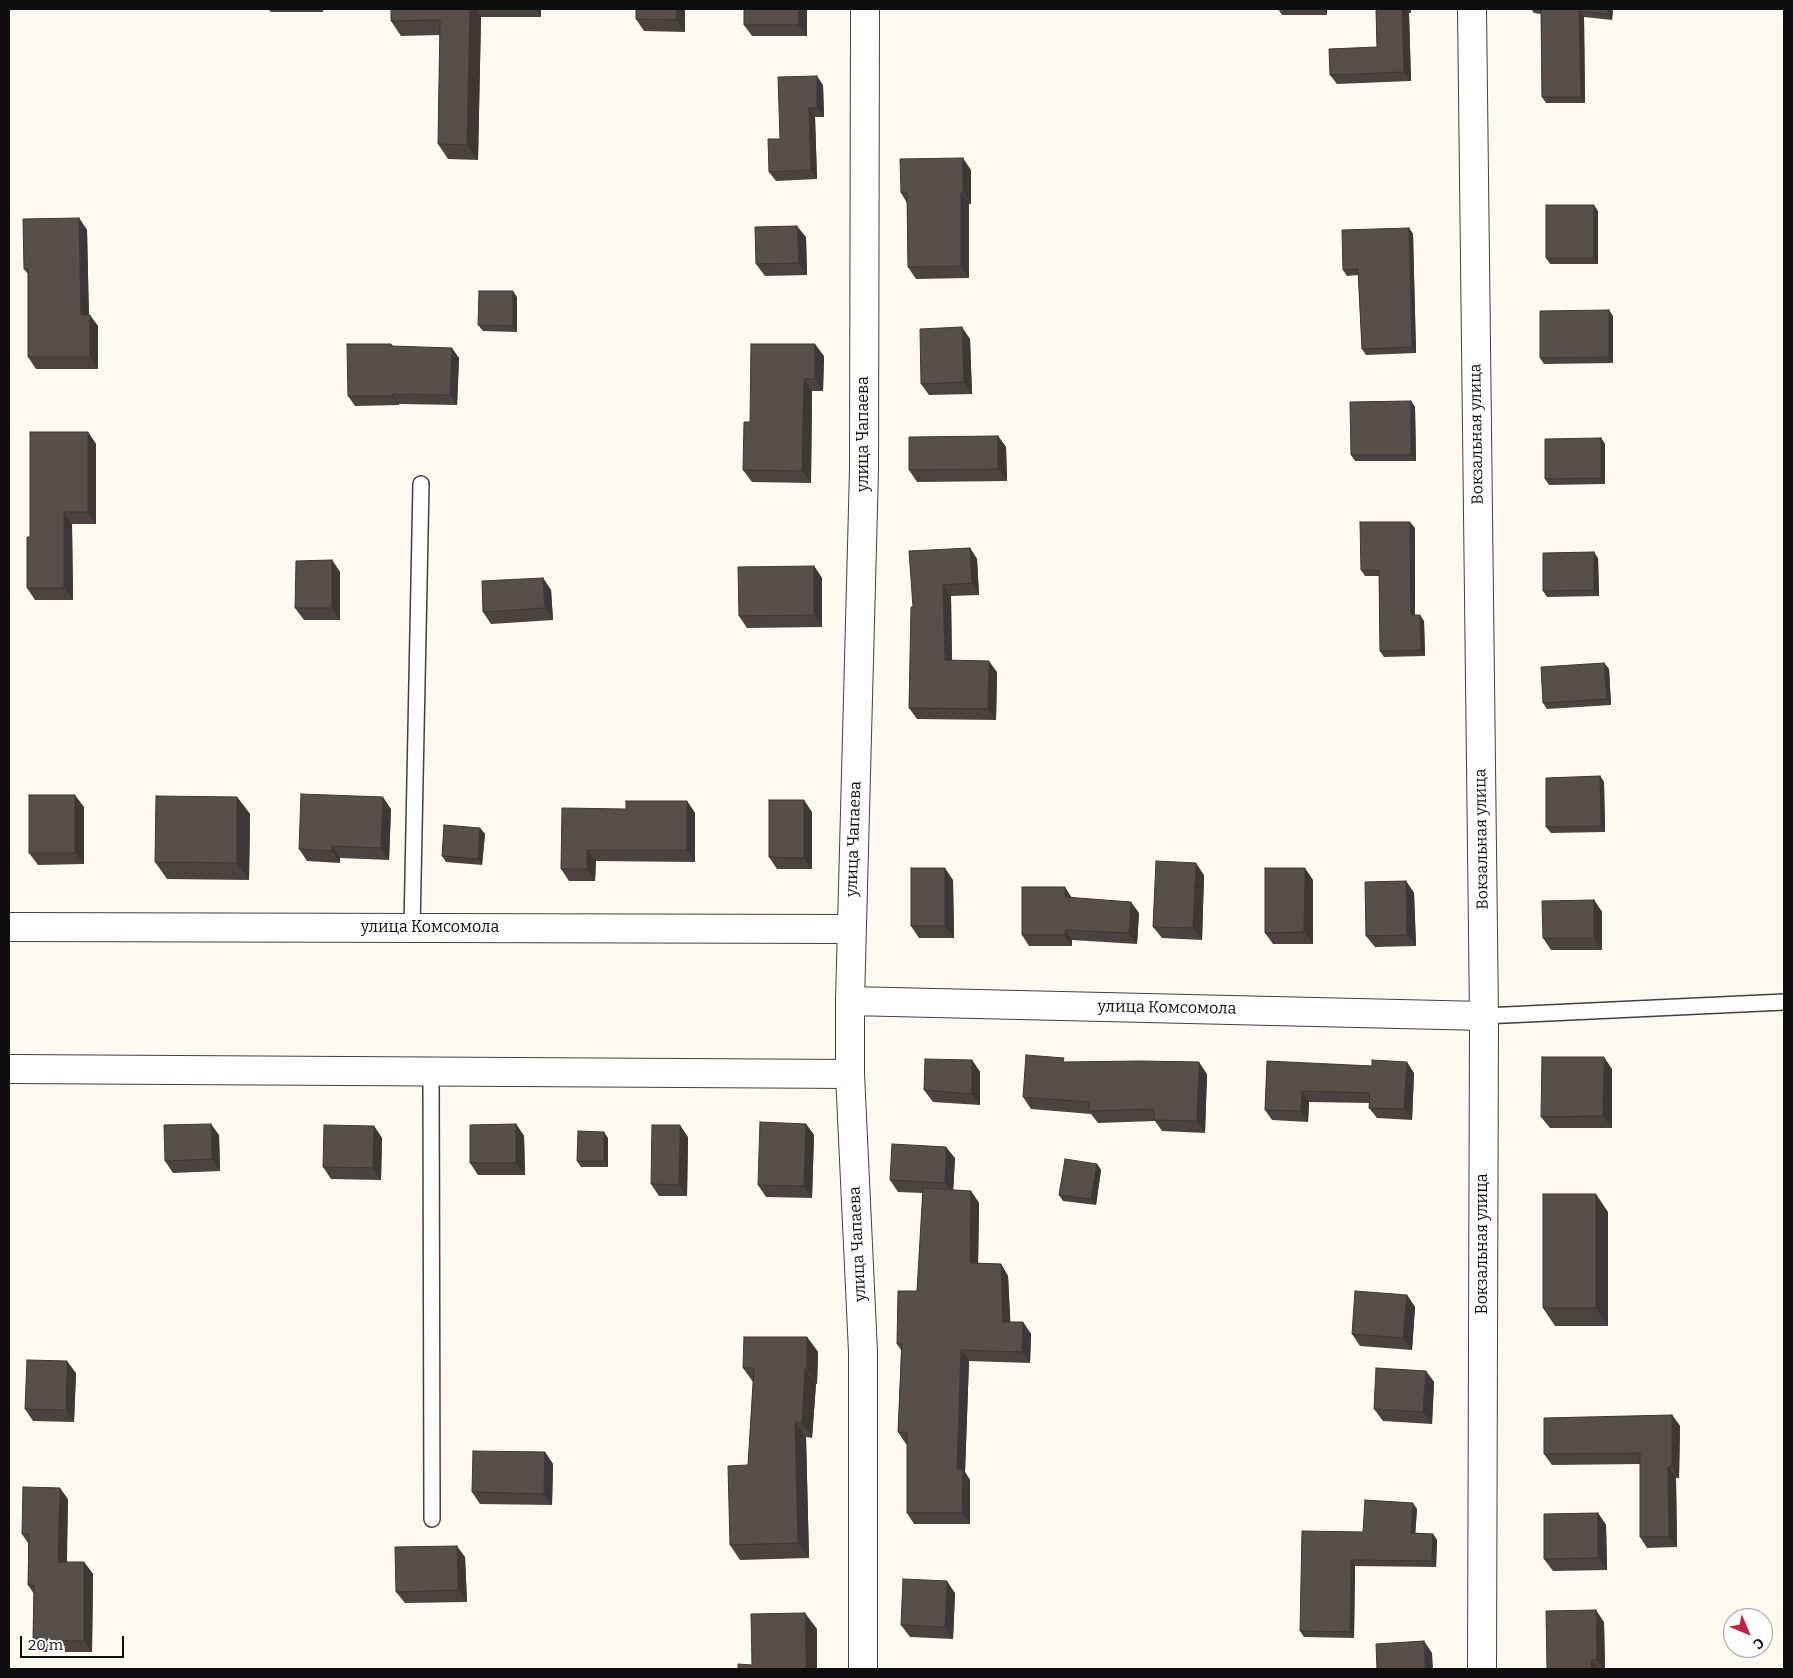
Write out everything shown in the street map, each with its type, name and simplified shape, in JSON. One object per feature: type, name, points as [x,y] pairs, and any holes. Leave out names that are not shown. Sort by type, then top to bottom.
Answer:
[{"type":"street","name":"улица Чапаева","points":[[863,1669],[863,1352],[850,1074],[850,1001],[864,470],[865,9]]},
{"type":"street","name":"Вокзальная улица","points":[[1472,9],[1484,1016],[1482,1669]]},
{"type":"street","name":"улица Комсомола","points":[[9,927],[851,929]]},
{"type":"street","name":"улица Комсомола","points":[[850,1001],[1484,1016]]},
{"type":"street","points":[[9,1069],[850,1074]]},
{"type":"lane","points":[[412,928],[421,484]]},
{"type":"lane","points":[[1484,1016],[1784,1002]]},
{"type":"lane","points":[[431,1072],[432,1519]]},
{"type":"building","points":[[391,9],[470,9],[467,145],[438,144],[440,20],[391,21]]},
{"type":"building","points":[[636,9],[677,9],[676,20],[636,19]]},
{"type":"building","points":[[744,9],[799,9],[798,25],[744,25]]},
{"type":"building","points":[[1376,9],[1402,9],[1404,72],[1330,75],[1329,49],[1377,47]]},
{"type":"building","points":[[1541,9],[1608,9],[1608,14],[1579,11],[1581,97],[1542,97]]},
{"type":"building","points":[[817,76],[817,108],[809,108],[811,170],[769,172],[768,139],[780,139],[778,77]]},
{"type":"building","points":[[963,158],[961,266],[908,267],[907,193],[901,193],[900,159]]},
{"type":"building","points":[[1546,205],[1594,205],[1594,258],[1546,258]]},
{"type":"building","points":[[79,218],[81,315],[90,315],[90,357],[28,357],[28,269],[24,269],[23,219]]},
{"type":"building","points":[[797,226],[799,263],[756,264],[755,227]]},
{"type":"building","points":[[1409,228],[1412,347],[1362,349],[1358,269],[1343,270],[1342,230]]},
{"type":"building","points":[[479,291],[513,291],[513,326],[478,325]]},
{"type":"building","points":[[1609,310],[1609,357],[1540,358],[1540,311]]},
{"type":"building","points":[[962,327],[964,382],[921,384],[920,329]]},
{"type":"building","points":[[347,344],[391,344],[391,346],[452,348],[450,395],[392,394],[392,396],[348,396]]},
{"type":"building","points":[[751,344],[815,344],[815,379],[804,379],[802,471],[743,470],[744,422],[750,422]]},
{"type":"building","points":[[1411,401],[1411,455],[1351,455],[1350,402]]},
{"type":"building","points":[[30,432],[88,432],[88,512],[64,512],[64,588],[27,588],[27,537],[30,537]]},
{"type":"building","points":[[998,436],[998,469],[909,470],[909,437]]},
{"type":"building","points":[[1601,438],[1601,478],[1545,479],[1545,439]]},
{"type":"building","points":[[1360,522],[1410,522],[1411,615],[1420,615],[1421,650],[1380,651],[1379,570],[1361,570]]},
{"type":"building","points":[[970,548],[972,583],[943,585],[945,660],[989,661],[988,709],[909,708],[911,607],[913,607],[909,551]]},
{"type":"building","points":[[1594,552],[1594,590],[1543,591],[1543,553]]},
{"type":"building","points":[[332,560],[332,608],[295,608],[296,561]]},
{"type":"building","points":[[814,566],[814,615],[739,616],[738,567]]},
{"type":"building","points":[[543,578],[545,608],[483,612],[482,581]]},
{"type":"building","points":[[1604,663],[1607,699],[1543,703],[1541,667]]},
{"type":"building","points":[[1600,776],[1601,826],[1546,827],[1546,778]]},
{"type":"building","points":[[301,794],[383,797],[381,848],[332,846],[332,851],[299,849]]},
{"type":"building","points":[[29,795],[75,795],[75,853],[29,853]]},
{"type":"building","points":[[156,796],[237,797],[237,863],[155,862]]},
{"type":"building","points":[[769,800],[804,800],[804,858],[769,857]]},
{"type":"building","points":[[626,801],[687,801],[687,850],[587,850],[587,869],[561,869],[562,808],[626,809]]},
{"type":"building","points":[[444,825],[480,828],[478,859],[442,856]]},
{"type":"building","points":[[1156,861],[1196,863],[1193,928],[1153,927]]},
{"type":"building","points":[[911,868],[945,868],[945,926],[911,926]]},
{"type":"building","points":[[1265,868],[1305,868],[1304,932],[1265,933]]},
{"type":"building","points":[[1406,881],[1407,935],[1366,936],[1365,882]]},
{"type":"building","points":[[1022,887],[1065,887],[1065,897],[1131,902],[1129,933],[1065,930],[1065,935],[1022,935]]},
{"type":"building","points":[[1594,900],[1594,938],[1543,938],[1542,901]]},
{"type":"building","points":[[1026,1055],[1064,1058],[1063,1062],[1199,1062],[1197,1121],[1154,1120],[1154,1109],[1089,1111],[1089,1102],[1023,1097]]},
{"type":"building","points":[[1542,1057],[1604,1057],[1603,1116],[1541,1117]]},
{"type":"building","points":[[925,1059],[972,1060],[972,1094],[924,1090]]},
{"type":"building","points":[[1372,1060],[1407,1062],[1404,1109],[1369,1108],[1370,1093],[1302,1091],[1301,1111],[1265,1110],[1267,1061],[1372,1066]]},
{"type":"building","points":[[760,1122],[806,1124],[804,1186],[758,1185]]},
{"type":"building","points":[[211,1124],[212,1159],[165,1161],[164,1125]]},
{"type":"building","points":[[516,1124],[516,1163],[470,1163],[470,1125]]},
{"type":"building","points":[[324,1125],[374,1126],[373,1168],[323,1167]]},
{"type":"building","points":[[652,1125],[680,1125],[679,1185],[651,1184]]},
{"type":"building","points":[[578,1131],[604,1132],[604,1161],[577,1161]]},
{"type":"building","points":[[892,1144],[946,1147],[945,1183],[890,1180]]},
{"type":"building","points":[[1065,1159],[1097,1164],[1091,1199],[1059,1195]]},
{"type":"building","points":[[923,1188],[971,1191],[970,1263],[1001,1264],[1003,1322],[1023,1322],[1022,1352],[961,1350],[957,1469],[963,1469],[962,1513],[907,1513],[907,1433],[898,1432],[902,1344],[897,1344],[898,1291],[917,1291]]},
{"type":"building","points":[[1543,1194],[1596,1194],[1596,1308],[1543,1308]]},
{"type":"building","points":[[1355,1291],[1407,1295],[1403,1338],[1352,1334]]},
{"type":"building","points":[[744,1337],[807,1337],[807,1369],[805,1369],[802,1423],[795,1422],[798,1543],[730,1545],[728,1466],[748,1465],[754,1368],[743,1368]]},
{"type":"building","points":[[27,1360],[67,1361],[66,1410],[25,1409]]},
{"type":"building","points":[[1376,1368],[1426,1371],[1423,1412],[1374,1409]]},
{"type":"building","points":[[1672,1415],[1672,1467],[1668,1467],[1669,1537],[1640,1537],[1640,1453],[1544,1454],[1544,1418]]},
{"type":"building","points":[[473,1451],[545,1452],[544,1494],[472,1492]]},
{"type":"building","points":[[23,1487],[60,1488],[58,1562],[84,1562],[84,1641],[33,1640],[34,1585],[28,1585],[29,1534],[22,1534]]},
{"type":"building","points":[[1365,1500],[1413,1503],[1411,1533],[1433,1534],[1432,1561],[1351,1560],[1350,1632],[1300,1631],[1302,1531],[1363,1532]]},
{"type":"building","points":[[1598,1513],[1598,1558],[1544,1559],[1544,1514]]},
{"type":"building","points":[[457,1546],[458,1590],[396,1592],[395,1547]]},
{"type":"building","points":[[903,1579],[947,1581],[945,1627],[901,1625]]},
{"type":"building","points":[[1596,1610],[1597,1660],[1591,1660],[1592,1669],[1547,1669],[1546,1611]]},
{"type":"building","points":[[805,1613],[806,1669],[738,1669],[738,1664],[752,1665],[751,1614]]},
{"type":"building","points":[[1424,1641],[1425,1669],[1377,1669],[1376,1644]]}]
